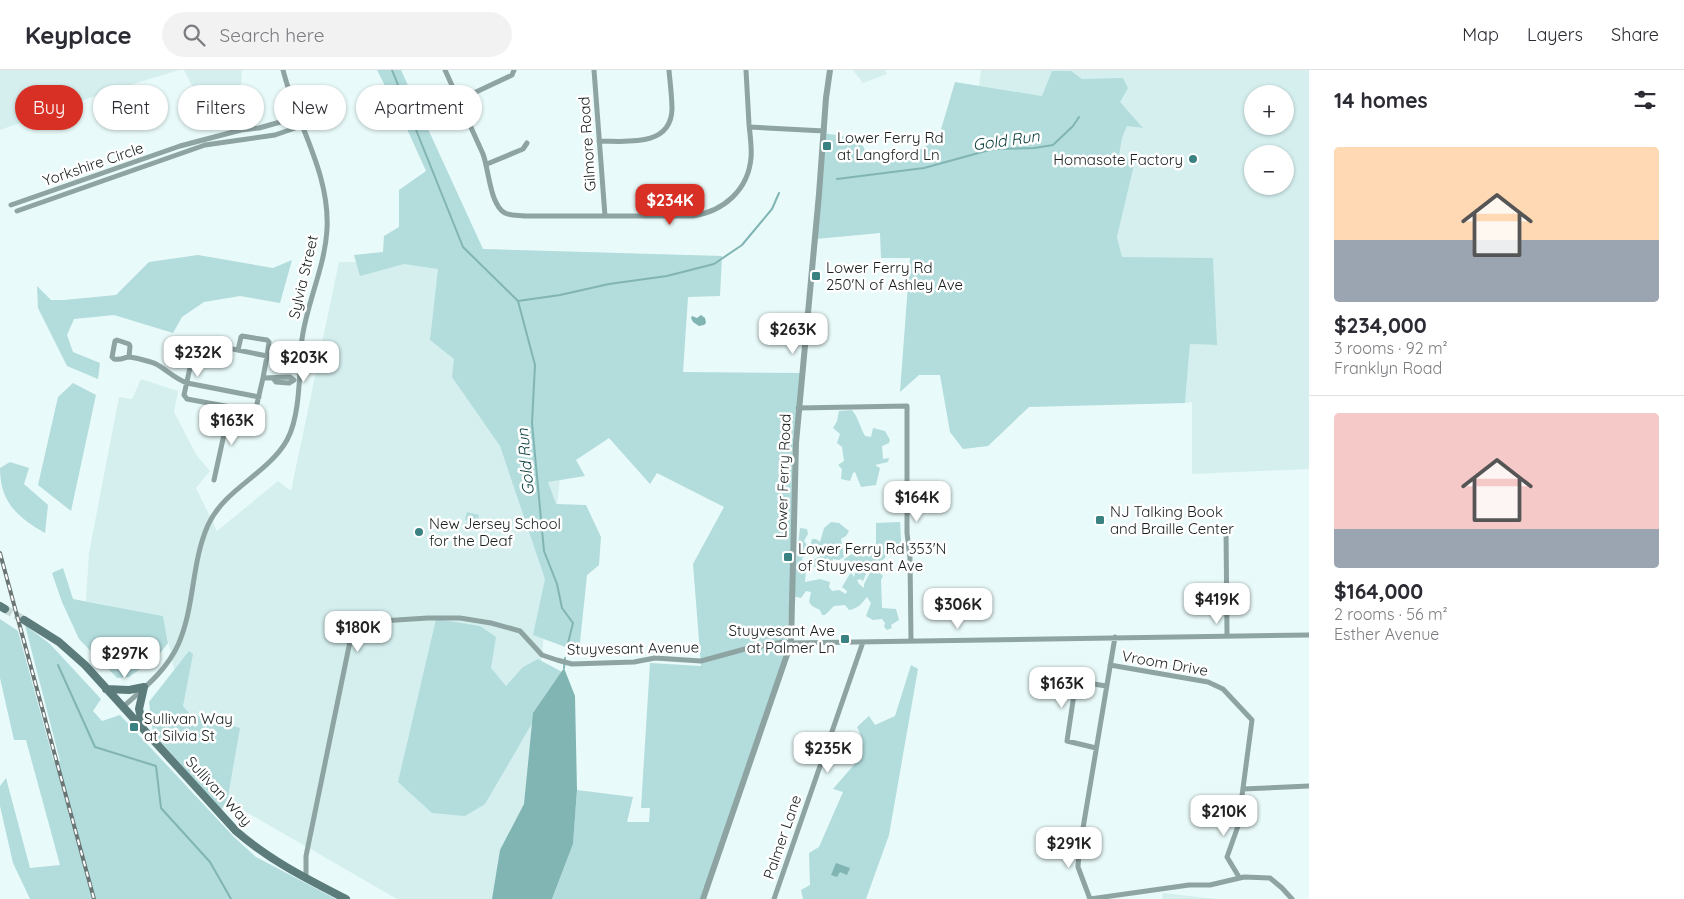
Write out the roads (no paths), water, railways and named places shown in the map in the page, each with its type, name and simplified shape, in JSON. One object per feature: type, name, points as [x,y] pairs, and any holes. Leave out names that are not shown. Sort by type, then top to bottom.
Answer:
[{"type":"main road","name":"Sullivan Way","points":[[24,620],[65,647],[84,665],[236,831],[264,854],[346,899]]},
{"type":"main road","points":[[106,689],[129,690],[144,688],[139,712],[144,729]]},
{"type":"street","name":"Sylvia Street","points":[[283,70],[288,85]]},
{"type":"street","points":[[445,70],[452,85]]},
{"type":"street","points":[[482,89],[512,75],[514,70]]},
{"type":"street","name":"Gilmore Road","points":[[594,70],[605,216]]},
{"type":"street","points":[[599,141],[644,140],[661,133],[669,123],[672,110],[670,70]]},
{"type":"street","points":[[472,130],[487,164],[493,196],[498,207],[506,213],[525,216],[693,216],[713,211],[722,206],[736,194],[746,177],[751,159],[746,70]]},
{"type":"street","name":"Lower Ferry Road","points":[[703,899],[791,643],[794,473],[798,408],[830,70]]},
{"type":"street","name":"Yorkshire Circle","points":[[12,205],[180,146],[274,123]]},
{"type":"street","points":[[750,127],[824,131]]},
{"type":"street","name":"Yorkshire Circle","points":[[17,211],[205,145],[274,135],[289,130]]},
{"type":"street","name":"Sylvia Street","points":[[123,707],[164,668],[174,652],[186,623],[200,548],[212,519],[230,495],[276,455],[292,431],[296,413],[296,380],[303,334],[323,253],[327,218],[320,173],[303,130]]},
{"type":"street","points":[[487,164],[524,149],[527,143]]},
{"type":"street","points":[[238,350],[240,337],[242,336],[267,340],[269,342],[267,356],[259,397],[256,408],[252,412],[187,399],[184,395],[196,343],[267,356]]},
{"type":"street","points":[[129,357],[129,344],[115,341],[113,358],[122,360],[129,357],[156,364],[178,381],[187,384],[259,397]]},
{"type":"street","points":[[263,378],[273,378],[276,382],[289,383],[296,380]]},
{"type":"street","points":[[798,408],[907,406],[907,533],[910,558],[911,641]]},
{"type":"street","points":[[214,480],[230,407]]},
{"type":"street","points":[[1226,529],[1227,635]]},
{"type":"street","name":"Stuyvesant Avenue","points":[[306,878],[306,856],[355,617],[381,620],[460,618],[491,623],[520,631],[542,655],[572,664],[634,662],[655,658],[701,661],[744,649],[783,642],[1309,635]]},
{"type":"street","points":[[1115,637],[1079,852],[1078,867],[1090,899],[1189,885],[1210,885],[1239,877],[1270,878],[1292,899]]},
{"type":"street","name":"Palmer Lane","points":[[774,899],[863,642]]},
{"type":"street","name":"Vroom Drive","points":[[1110,665],[1208,682],[1224,690],[1252,720],[1243,789]]},
{"type":"street","points":[[1096,748],[1066,741],[1076,681],[1106,686]]},
{"type":"street","points":[[1239,877],[1228,857],[1238,826],[1243,789],[1309,786]]},
{"type":"waterway","name":"Gold Run","points":[[392,70],[463,247],[518,301],[535,365],[532,423],[544,551],[557,584],[562,608],[573,623],[567,647]]},
{"type":"waterway","name":"Gold Run","points":[[837,179],[924,168],[993,149],[1034,148],[1053,145],[1073,126],[1079,117]]},
{"type":"waterway","name":"Gold Run","points":[[518,301],[560,295],[609,284],[667,276],[714,264],[742,245],[772,209],[779,193]]},
{"type":"waterway","name":"Gold Run","points":[[564,668],[565,658]]},
{"type":"waterway","points":[[58,665],[95,747],[156,766],[161,808],[210,862],[231,899]]},
{"type":"tunnel","points":[[5,609],[24,620]]},
{"type":"railway","points":[[0,553],[94,899]]},
{"type":"place","name":"Lower Ferry Rd at Langford Ln","points":[[827,146]]},
{"type":"place","name":"Homasote Factory","points":[[1193,159]]},
{"type":"place","name":"Lower Ferry Rd 250'N of Ashley Ave","points":[[816,276]]},
{"type":"place","name":"NJ Talking Book and Braille Center","points":[[1100,520]]},
{"type":"place","name":"New Jersey School for the Deaf","points":[[419,532]]},
{"type":"place","name":"Lower Ferry Rd 353'N of Stuyvesant Ave","points":[[788,557]]},
{"type":"place","name":"Stuyvesant Ave at Palmer Ln","points":[[845,639]]},
{"type":"place","name":"Sullivan Way at Silvia St","points":[[134,727]]}]
